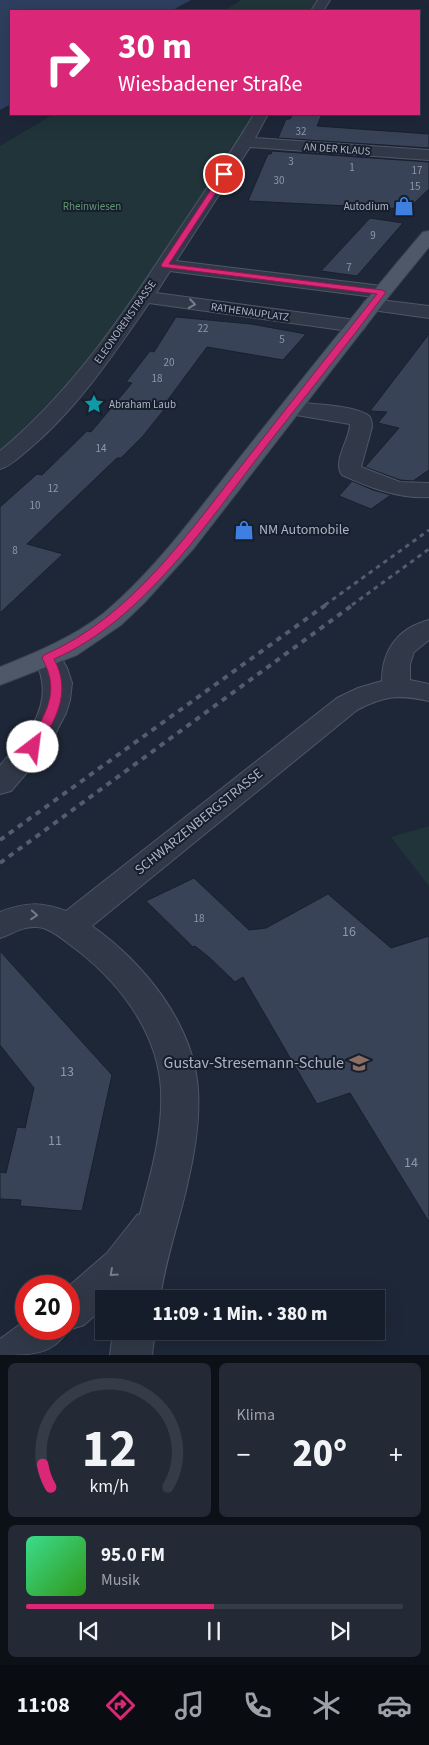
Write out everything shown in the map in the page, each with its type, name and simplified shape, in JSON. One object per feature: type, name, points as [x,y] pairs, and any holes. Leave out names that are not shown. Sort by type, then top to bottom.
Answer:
[{"type":"main road","points":[[0,677],[68,649],[112,620],[136,598],[186,543],[378,298],[429,236]]},
{"type":"street","name":"ELEONORENSTRASSE","points":[[0,462],[36,432],[91,371],[144,297],[245,142],[260,115]]},
{"type":"street","name":"AN DER KLAUS","points":[[245,142],[429,155]]},
{"type":"street","points":[[164,265],[378,298],[429,312]]},
{"type":"street","name":"RATHENAUPLATZ","points":[[144,297],[356,326]]},
{"type":"street","points":[[292,408],[352,416],[361,421],[362,429],[349,463],[350,470],[365,477],[416,492],[429,490]]},
{"type":"street","points":[[429,628],[401,648],[396,663],[396,686],[429,693]]},
{"type":"street","points":[[0,784],[33,747],[55,704],[58,686],[55,671],[48,658]]},
{"type":"street","name":"SCHWARZENBERGSTRASSE","points":[[69,926],[347,704],[382,688],[396,686]]},
{"type":"street","points":[[0,926],[24,915],[36,914],[55,918],[69,926],[91,942],[125,972],[155,1012],[168,1038],[178,1071],[181,1100],[177,1139],[141,1290]]},
{"type":"street","points":[[80,1302],[121,1266],[148,1234],[162,1206]]},
{"type":"street","points":[[13,1355],[33,1340]]},
{"type":"street","points":[[131,1355],[133,1340]]},
{"type":"green space","points":[[241,0],[324,0],[318,10],[226,10]]},
{"type":"green space","name":"Rheinwiesen","points":[[52,115],[260,115],[245,142],[136,308],[0,462],[0,146]]},
{"type":"green space","points":[[429,826],[429,886],[391,837]]},
{"type":"water","points":[[0,0],[191,0],[173,10],[10,10],[10,105],[0,110]]},
{"type":"building","points":[[292,115],[322,115],[317,126],[429,134],[429,148],[278,138],[286,119],[290,119]]},
{"type":"building","points":[[272,151],[429,162],[429,189],[408,209],[248,201],[268,154],[271,154]]},
{"type":"building","points":[[370,218],[403,223],[357,276],[321,271]]},
{"type":"building","points":[[176,317],[251,324],[306,334],[283,360],[207,347],[164,405],[167,406],[143,436],[121,458],[117,458],[27,544],[63,554],[0,613],[0,507],[37,474],[42,475],[87,431],[91,432],[132,383],[126,382],[150,351],[154,352]]},
{"type":"building","points":[[429,334],[429,470],[413,481],[400,480],[365,467],[399,428],[378,423],[387,412],[370,411]]},
{"type":"building","points":[[352,481],[391,495],[371,509],[339,496]]},
{"type":"building","points":[[194,878],[249,930],[266,928],[328,894],[391,948],[429,936],[429,1222],[350,1093],[317,1104],[243,977],[235,982],[210,958],[195,946],[193,947],[146,901]]},
{"type":"building","points":[[0,951],[112,1075],[82,1211],[20,1206],[21,1200],[0,1199],[0,1172],[6,1173],[17,1127],[25,1128],[34,1088],[0,1045]]},
{"type":"railway","points":[[325,605],[429,530]]},
{"type":"railway","points":[[352,605],[429,549]]},
{"type":"railway","points":[[0,840],[327,604]]},
{"type":"railway","points":[[0,863],[354,604]]},
{"type":"place","name":"Autodium","points":[[404,206]]},
{"type":"place","name":"Abraham Laub","points":[[94,404]]},
{"type":"place","name":"NM Automobile","points":[[244,530]]},
{"type":"place","name":"Gustav-Stresemann-Schule","points":[[359,1063]]},
{"type":"route","points":[[33,747],[48,722],[55,704],[58,686],[55,671],[48,658],[68,649],[90,635],[112,620],[136,598],[186,543],[382,292],[164,265],[224,174]]}]
